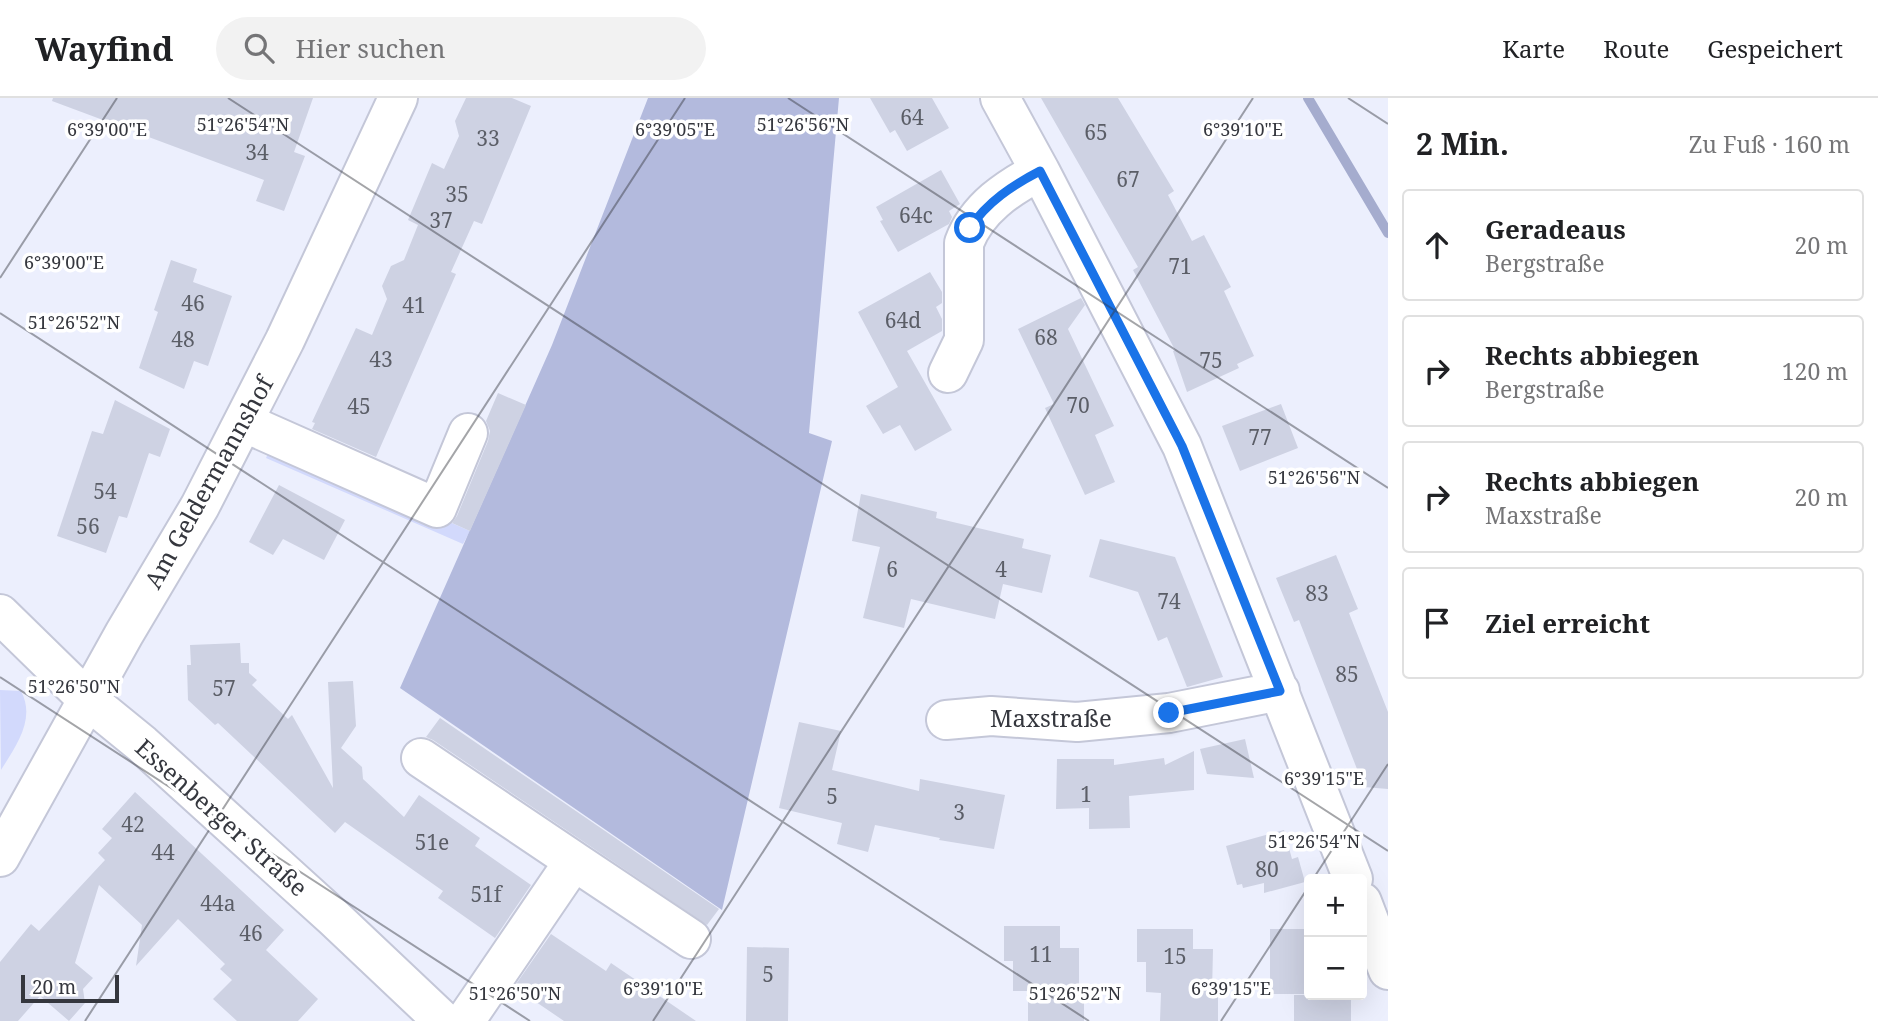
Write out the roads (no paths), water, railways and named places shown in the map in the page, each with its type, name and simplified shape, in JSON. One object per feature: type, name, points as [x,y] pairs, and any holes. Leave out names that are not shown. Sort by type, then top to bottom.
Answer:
[{"type":"street","name":"Am Geldermannshof","points":[[0,857],[200,506],[285,340],[398,98]]},
{"type":"street","points":[[1000,98],[1182,446],[1351,874]]},
{"type":"street","points":[[948,373],[964,340],[964,243],[970,228],[979,214],[1015,184],[1040,171]]},
{"type":"street","points":[[243,422],[437,508],[468,433]]},
{"type":"street","name":"Essenberger Straße","points":[[0,614],[88,700],[142,744],[443,1021]]},
{"type":"street","name":"Maxstraße","points":[[946,720],[991,716],[1077,722],[1169,713],[1280,691]]},
{"type":"street","points":[[421,758],[691,939]]},
{"type":"street","points":[[465,1021],[573,861]]},
{"type":"street","points":[[1373,916],[1388,970]]},
{"type":"waterway","points":[[1308,98],[1388,233]]}]
